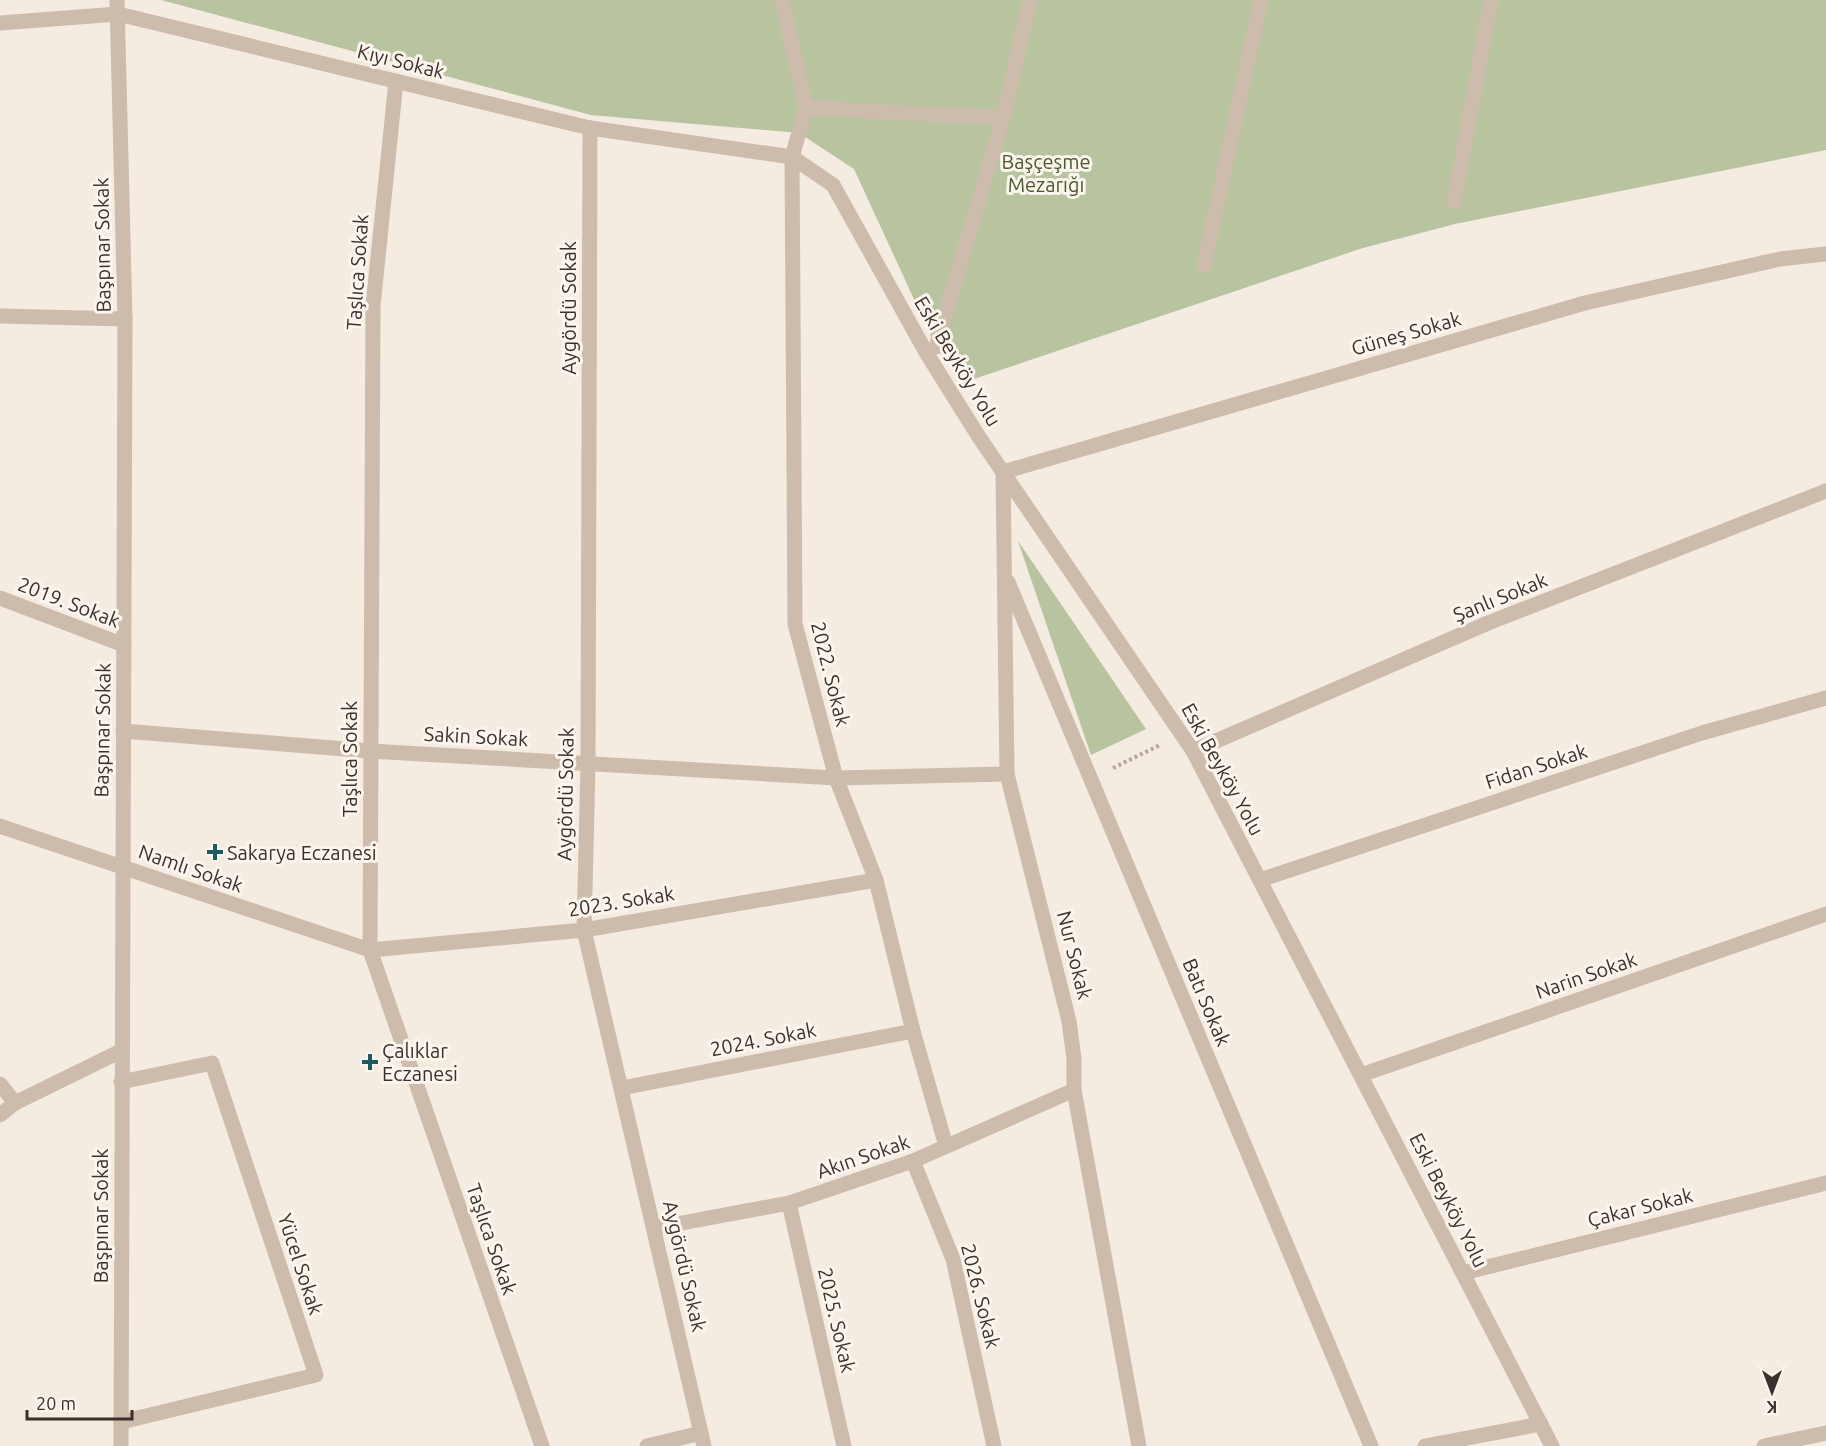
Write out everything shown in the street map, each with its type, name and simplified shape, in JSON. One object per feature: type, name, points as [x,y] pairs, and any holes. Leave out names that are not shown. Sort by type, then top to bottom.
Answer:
[{"type":"street","points":[[782,0],[806,108],[1004,118]]},
{"type":"street","points":[[936,347],[1004,118],[1030,0]]},
{"type":"street","points":[[1204,265],[1261,0]]},
{"type":"street","points":[[1454,202],[1491,0]]},
{"type":"street","name":"Kıyı Sokak","points":[[0,23],[118,7],[396,81],[590,128],[792,157]]},
{"type":"street","name":"Başpınar Sokak","points":[[118,7],[125,319],[121,1446]]},
{"type":"street","name":"Taşlıca Sokak","points":[[396,81],[373,306],[370,950],[542,1446]]},
{"type":"street","name":"2022. Sokak","points":[[806,108],[792,157],[795,624],[836,778],[876,880],[913,1031],[946,1146]]},
{"type":"street","name":"Aygördü Sokak","points":[[590,128],[588,764],[584,930],[703,1439]]},
{"type":"street","name":"Eski Beyköy Yolu","points":[[792,157],[833,185],[927,354],[1003,472],[1193,751],[1552,1446]]},
{"type":"street","name":"Güneş Sokak","points":[[1003,472],[1585,303],[1780,259],[1826,254]]},
{"type":"street","points":[[0,315],[125,319]]},
{"type":"street","name":"Nur Sokak","points":[[1003,472],[1008,774],[1069,1021],[1074,1059],[1074,1090],[1139,1446]]},
{"type":"street","name":"Şanlı Sokak","points":[[1193,751],[1488,623],[1826,491]]},
{"type":"street","name":"Batı Sokak","points":[[1004,574],[1371,1446]]},
{"type":"street","name":"2019. Sokak","points":[[0,598],[124,645]]},
{"type":"street","name":"Fidan Sokak","points":[[1260,880],[1702,733],[1826,698]]},
{"type":"street","name":"Sakin Sokak","points":[[123,731],[370,751],[836,778],[1008,774]]},
{"type":"street","name":"Namlı Sokak","points":[[0,826],[370,950]]},
{"type":"street","name":"2023. Sokak","points":[[370,950],[584,930],[876,880]]},
{"type":"street","name":"Narin Sokak","points":[[1360,1075],[1826,914]]},
{"type":"street","name":"2024. Sokak","points":[[622,1088],[913,1031]]},
{"type":"street","points":[[0,1115],[15,1103],[121,1051]]},
{"type":"street","name":"Yücel Sokak","points":[[121,1082],[212,1063],[316,1375],[121,1422]]},
{"type":"street","points":[[0,1084],[15,1103]]},
{"type":"street","name":"Akın Sokak","points":[[655,1228],[789,1203],[914,1161],[1074,1090]]},
{"type":"street","name":"2026. Sokak","points":[[914,1161],[953,1259],[994,1446]]},
{"type":"street","name":"Çakar Sokak","points":[[1463,1273],[1826,1183]]},
{"type":"street","name":"2025. Sokak","points":[[789,1203],[844,1446]]},
{"type":"street","points":[[1425,1446],[1541,1424]]},
{"type":"street","points":[[1764,1446],[1826,1433]]},
{"type":"street","points":[[647,1446],[703,1439]]},
{"type":"path","points":[[1112,769],[1182,734]]},
{"type":"green space","name":"Başçeşme Mezarığı","points":[[161,0],[1826,0],[1826,150],[1455,224],[1363,248],[962,383],[936,347],[854,169],[799,133],[591,115]]},
{"type":"green space","points":[[1018,541],[1146,729],[1091,755]]},
{"type":"place","name":"Sakarya Eczanesi","points":[[215,852]]},
{"type":"place","name":"Çalıklar Eczanesi","points":[[370,1062]]}]
